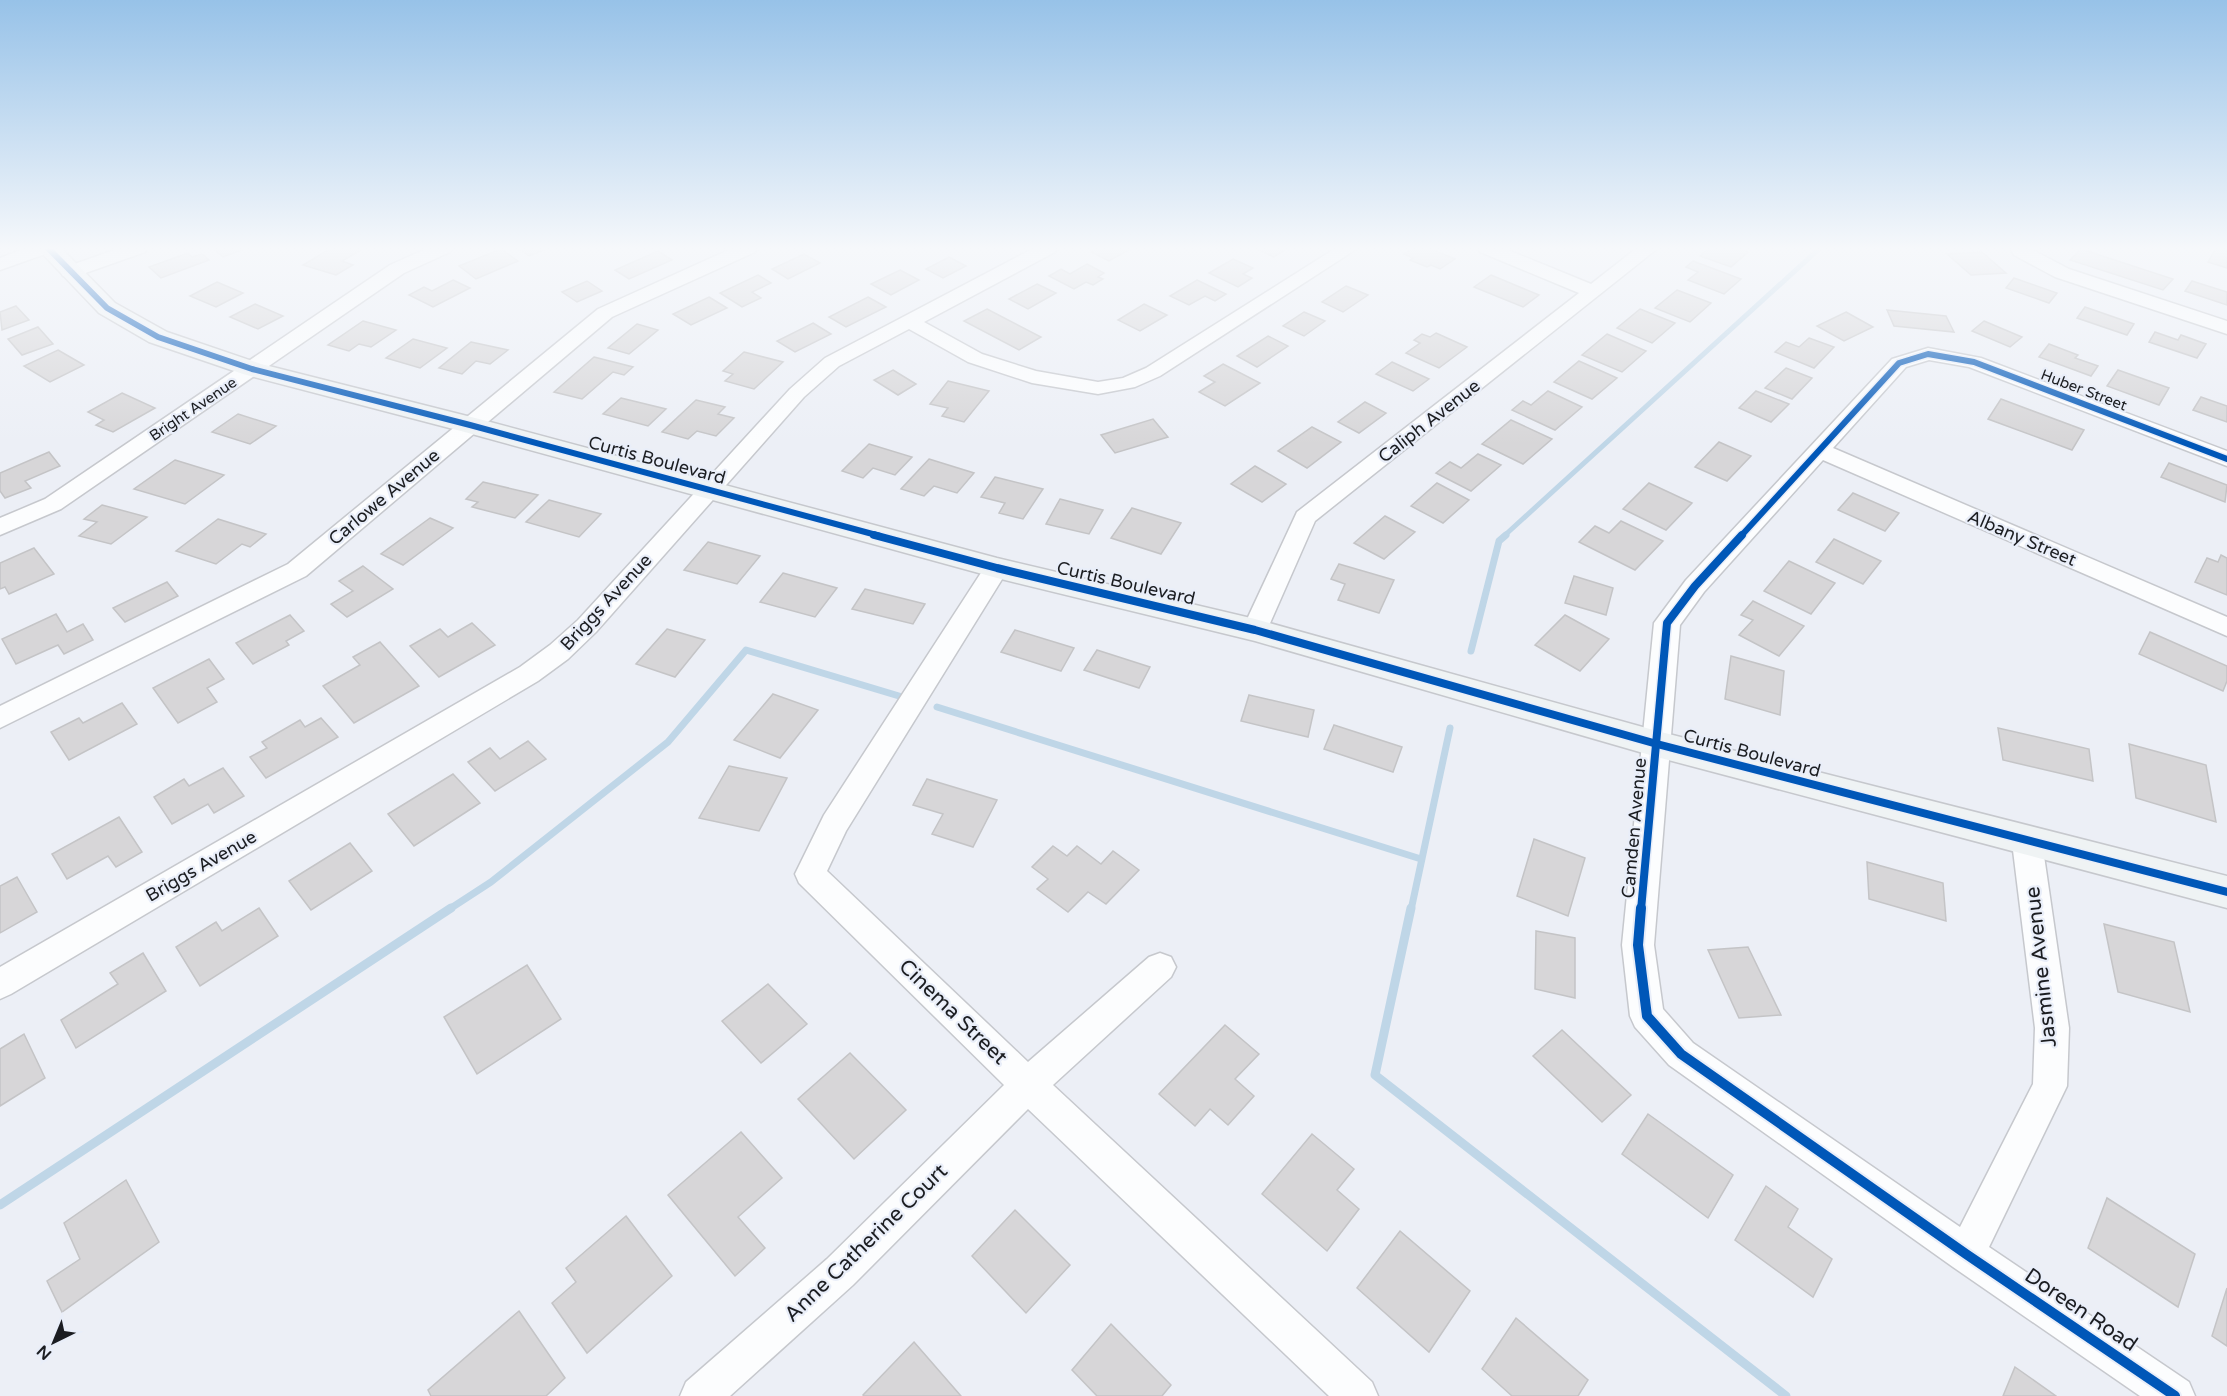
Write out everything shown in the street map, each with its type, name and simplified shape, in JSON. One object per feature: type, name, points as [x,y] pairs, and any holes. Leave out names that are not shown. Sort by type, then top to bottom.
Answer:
[{"type":"street","name":"Curtis Boulevard","points":[[117,313],[158,337],[252,369],[470,425],[997,568],[1255,630],[1657,744],[2027,842],[2227,892]]},
{"type":"street","name":"Bright Avenue","points":[[0,526],[53,504],[333,313]]},
{"type":"street","name":"Carlowe Avenue","points":[[0,718],[297,570],[605,313]]},
{"type":"street","name":"Briggs Avenue","points":[[0,984],[529,674],[559,652],[587,626],[796,393],[832,362],[927,313]]},
{"type":"street","points":[[910,322],[975,358],[1032,377],[1098,388],[1128,383],[1153,372],[1246,313]]},
{"type":"street","name":"Caliph Avenue","points":[[1255,630],[1305,517],[1567,313]]},
{"type":"street","points":[[2182,313],[2227,328]]},
{"type":"street","name":"Camden Avenue","points":[[1928,354],[1899,363],[1695,586],[1667,623],[1638,945],[1647,1016],[1682,1054],[1966,1254]]},
{"type":"street","name":"Huber Street","points":[[1928,354],[1974,362],[2227,459]]},
{"type":"street","name":"Albany Street","points":[[1818,450],[2227,627]]},
{"type":"street","name":"Cinema Street","points":[[997,568],[834,824],[810,874],[1028,1085],[1358,1396]]},
{"type":"street","name":"Jasmine Avenue","points":[[1966,1254],[2050,1086],[2052,1028],[2027,842]]},
{"type":"street","name":"Anne Catherine Court","points":[[700,1396],[840,1272],[1028,1085],[1160,967]]},
{"type":"street","name":"Doreen Road","points":[[1966,1254],[2175,1396]]},
{"type":"building","points":[[0,313],[23,313],[29,320],[2,330]]},
{"type":"building","points":[[237,313],[276,313],[283,316],[258,329],[230,317]]},
{"type":"building","points":[[675,313],[716,313],[691,325],[673,314]]},
{"type":"building","points":[[837,313],[874,313],[846,327],[829,317]]},
{"type":"building","points":[[979,313],[995,313],[1041,337],[1019,350],[964,321]]},
{"type":"building","points":[[1129,313],[1167,315],[1140,331],[1118,320]]},
{"type":"building","points":[[1302,313],[1325,321],[1304,336],[1283,326]]},
{"type":"building","points":[[1635,313],[1650,313],[1675,323],[1652,343],[1617,328]]},
{"type":"building","points":[[1668,313],[1700,313],[1690,322]]},
{"type":"building","points":[[1848,313],[1873,327],[1844,341],[1817,326]]},
{"type":"building","points":[[1888,313],[1918,313],[1946,316],[1954,332],[1894,326]]},
{"type":"building","points":[[2081,313],[2103,313],[2134,324],[2127,335],[2077,318]]},
{"type":"building","points":[[363,321],[396,330],[371,347],[359,344],[349,351],[328,345]]},
{"type":"building","points":[[1984,321],[2022,337],[2010,347],[1972,331]]},
{"type":"building","points":[[813,323],[831,334],[795,352],[777,341]]},
{"type":"building","points":[[637,324],[658,330],[629,354],[608,348]]},
{"type":"building","points":[[38,327],[53,344],[22,355],[8,339]]},
{"type":"building","points":[[2155,332],[2178,340],[2181,335],[2206,344],[2197,358],[2149,342]]},
{"type":"building","points":[[1436,333],[1467,347],[1439,368],[1406,353],[1420,343],[1414,340],[1422,334],[1430,337]]},
{"type":"building","points":[[1607,334],[1646,351],[1622,372],[1582,355]]},
{"type":"building","points":[[1268,336],[1288,346],[1257,367],[1237,356]]},
{"type":"building","points":[[1809,338],[1834,347],[1814,368],[1775,352],[1786,342],[1799,347]]},
{"type":"building","points":[[413,339],[447,348],[420,368],[386,358]]},
{"type":"building","points":[[471,342],[508,350],[490,364],[476,361],[462,374],[439,368]]},
{"type":"building","points":[[2049,344],[2078,355],[2075,358],[2098,366],[2091,376],[2039,357]]},
{"type":"building","points":[[58,350],[84,365],[50,382],[24,366]]},
{"type":"building","points":[[744,352],[783,362],[754,389],[725,381],[733,374],[723,371]]},
{"type":"building","points":[[594,357],[633,367],[624,375],[613,372],[582,399],[554,392]]},
{"type":"building","points":[[1579,361],[1617,378],[1592,399],[1554,382]]},
{"type":"building","points":[[1392,362],[1429,379],[1413,391],[1376,374]]},
{"type":"building","points":[[1223,364],[1260,383],[1225,406],[1199,392],[1215,382],[1204,376]]},
{"type":"building","points":[[1786,368],[1812,378],[1792,399],[1765,388]]},
{"type":"building","points":[[893,370],[916,384],[898,395],[874,380]]},
{"type":"building","points":[[2118,370],[2169,388],[2159,405],[2107,386]]},
{"type":"building","points":[[948,381],[989,391],[964,422],[942,416],[948,408],[930,404]]},
{"type":"building","points":[[1548,391],[1582,407],[1555,430],[1512,410],[1523,401],[1531,405]]},
{"type":"building","points":[[1756,391],[1789,404],[1771,422],[1739,408]]},
{"type":"building","points":[[122,393],[155,408],[113,432],[96,425],[104,420],[88,412]]},
{"type":"building","points":[[2201,397],[2227,406],[2227,422],[2193,410]]},
{"type":"building","points":[[621,398],[666,409],[648,426],[603,414]]},
{"type":"building","points":[[2001,399],[2084,430],[2072,450],[1988,419]]},
{"type":"building","points":[[696,400],[725,407],[718,414],[734,418],[716,436],[697,431],[688,439],[662,432]]},
{"type":"building","points":[[1365,402],[1386,413],[1359,433],[1338,422]]},
{"type":"building","points":[[238,414],[276,426],[250,444],[212,432]]},
{"type":"building","points":[[1153,419],[1168,437],[1115,453],[1101,435]]},
{"type":"building","points":[[1511,420],[1552,439],[1523,464],[1482,444]]},
{"type":"building","points":[[1312,427],[1341,442],[1307,468],[1278,451]]},
{"type":"building","points":[[1719,442],[1751,456],[1727,481],[1695,467]]},
{"type":"building","points":[[869,444],[912,457],[895,475],[873,468],[863,478],[842,471]]},
{"type":"building","points":[[49,452],[60,466],[25,481],[31,488],[5,498],[0,491],[0,473]]},
{"type":"building","points":[[1478,454],[1501,465],[1471,491],[1436,473],[1450,462],[1461,468]]},
{"type":"building","points":[[929,459],[974,473],[957,493],[934,486],[924,496],[901,489]]},
{"type":"building","points":[[175,460],[224,475],[185,504],[134,489]]},
{"type":"building","points":[[2169,463],[2227,485],[2225,502],[2161,477]]},
{"type":"building","points":[[1255,466],[1286,484],[1262,502],[1231,484]]},
{"type":"building","points":[[995,477],[1043,489],[1023,519],[999,513],[1005,503],[981,497]]},
{"type":"building","points":[[483,482],[538,495],[515,518],[472,507],[478,502],[466,499]]},
{"type":"building","points":[[1437,483],[1469,500],[1443,523],[1411,506]]},
{"type":"building","points":[[1649,483],[1692,503],[1666,530],[1623,509]]},
{"type":"building","points":[[1853,493],[1899,513],[1885,531],[1838,510]]},
{"type":"building","points":[[1060,499],[1103,510],[1089,534],[1046,524]]},
{"type":"building","points":[[549,500],[601,514],[579,537],[526,522]]},
{"type":"building","points":[[102,505],[147,517],[111,544],[79,536],[97,522],[84,519]]},
{"type":"building","points":[[1132,508],[1181,523],[1161,554],[1111,538]]},
{"type":"building","points":[[1385,516],[1415,532],[1384,559],[1354,543]]},
{"type":"building","points":[[430,518],[453,528],[403,565],[381,554]]},
{"type":"building","points":[[218,519],[266,534],[250,547],[242,544],[216,564],[176,551]]},
{"type":"building","points":[[1621,521],[1663,541],[1635,570],[1579,542],[1595,526],[1609,533]]},
{"type":"building","points":[[1834,539],[1881,561],[1863,584],[1816,562]]},
{"type":"building","points":[[708,542],[760,556],[737,584],[684,570]]},
{"type":"building","points":[[34,548],[54,574],[9,594],[5,587],[0,589],[0,563]]},
{"type":"building","points":[[2221,555],[2227,558],[2227,595],[2195,582],[2207,558],[2218,562]]},
{"type":"building","points":[[1789,561],[1835,583],[1811,614],[1764,591]]},
{"type":"building","points":[[1339,564],[1394,580],[1379,613],[1338,600],[1345,584],[1331,579]]},
{"type":"building","points":[[363,566],[393,589],[347,617],[331,604],[353,591],[339,581]]},
{"type":"building","points":[[783,573],[837,588],[815,617],[760,602]]},
{"type":"building","points":[[1574,576],[1613,588],[1606,615],[1565,603]]},
{"type":"building","points":[[167,582],[178,596],[125,622],[113,608]]},
{"type":"building","points":[[865,589],[925,604],[913,624],[852,609]]},
{"type":"building","points":[[1753,601],[1804,626],[1779,656],[1739,635],[1753,620],[1741,615]]},
{"type":"building","points":[[56,614],[67,632],[83,624],[93,640],[64,654],[58,645],[16,664],[2,639]]},
{"type":"building","points":[[290,615],[304,631],[286,641],[289,645],[253,664],[236,643]]},
{"type":"building","points":[[1565,615],[1609,639],[1580,671],[1535,645]]},
{"type":"building","points":[[472,623],[495,645],[439,677],[410,646],[440,629],[448,637]]},
{"type":"building","points":[[667,629],[705,640],[675,677],[636,664]]},
{"type":"building","points":[[1015,630],[1074,648],[1061,671],[1001,652]]},
{"type":"building","points":[[2150,632],[2227,666],[2227,681],[2223,691],[2139,654]]},
{"type":"building","points":[[380,642],[419,686],[354,723],[323,686],[360,665],[353,657]]},
{"type":"building","points":[[1097,650],[1150,667],[1139,688],[1084,670]]},
{"type":"building","points":[[1731,656],[1784,671],[1780,715],[1725,699]]},
{"type":"building","points":[[209,659],[224,679],[207,688],[217,702],[178,723],[153,688]]},
{"type":"building","points":[[773,694],[818,710],[780,758],[734,740]]},
{"type":"building","points":[[1249,695],[1314,710],[1308,737],[1241,721]]},
{"type":"building","points":[[122,703],[137,724],[69,760],[51,732],[79,718],[83,723]]},
{"type":"building","points":[[321,718],[338,737],[266,778],[250,757],[267,748],[262,742],[300,720],[305,727]]},
{"type":"building","points":[[1334,725],[1402,747],[1393,772],[1324,749]]},
{"type":"building","points":[[1998,728],[2089,749],[2093,781],[2003,760]]},
{"type":"building","points":[[528,741],[546,759],[495,791],[468,762],[490,748],[500,759]]},
{"type":"building","points":[[2129,744],[2206,765],[2216,822],[2136,798]]},
{"type":"building","points":[[729,766],[787,778],[759,831],[699,818]]},
{"type":"building","points":[[223,768],[244,796],[214,813],[208,804],[172,824],[154,797],[184,779],[189,786]]},
{"type":"building","points":[[453,774],[480,803],[414,846],[388,814]]},
{"type":"building","points":[[927,779],[997,800],[973,847],[932,834],[943,814],[913,805]]},
{"type":"building","points":[[119,817],[142,852],[116,867],[108,856],[67,879],[52,854]]},
{"type":"building","points":[[1534,839],[1585,858],[1568,916],[1517,896]]},
{"type":"building","points":[[350,843],[372,871],[311,910],[289,881]]},
{"type":"building","points":[[1053,846],[1067,856],[1077,846],[1101,864],[1113,851],[1139,870],[1106,904],[1088,892],[1068,912],[1037,889],[1048,879],[1032,867]]},
{"type":"building","points":[[1867,862],[1943,883],[1946,921],[1869,899]]},
{"type":"building","points":[[17,877],[37,912],[0,933],[0,886]]},
{"type":"building","points":[[259,908],[278,936],[200,986],[176,947],[216,922],[222,931]]},
{"type":"building","points":[[2104,924],[2174,942],[2190,1012],[2118,992]]},
{"type":"building","points":[[1536,931],[1575,938],[1575,998],[1535,989]]},
{"type":"building","points":[[1748,947],[1781,1015],[1739,1018],[1708,950]]},
{"type":"building","points":[[143,953],[166,991],[76,1048],[61,1020],[118,984],[110,973]]},
{"type":"building","points":[[527,965],[561,1019],[477,1074],[444,1017]]},
{"type":"building","points":[[768,984],[807,1024],[761,1063],[722,1021]]},
{"type":"building","points":[[1225,1025],[1259,1054],[1235,1079],[1254,1096],[1228,1125],[1210,1109],[1195,1126],[1159,1094]]},
{"type":"building","points":[[1562,1030],[1631,1095],[1602,1122],[1533,1056]]},
{"type":"building","points":[[24,1034],[45,1078],[0,1106],[0,1049]]},
{"type":"building","points":[[850,1053],[906,1110],[854,1159],[798,1099]]},
{"type":"building","points":[[1648,1114],[1733,1175],[1708,1218],[1622,1154]]},
{"type":"building","points":[[741,1132],[782,1178],[738,1217],[765,1248],[735,1276],[668,1195]]},
{"type":"building","points":[[1312,1134],[1354,1169],[1337,1190],[1359,1209],[1327,1251],[1262,1194]]},
{"type":"building","points":[[126,1180],[159,1242],[62,1312],[47,1281],[80,1259],[64,1223]]},
{"type":"building","points":[[1766,1186],[1798,1209],[1788,1227],[1832,1259],[1813,1297],[1735,1240]]},
{"type":"building","points":[[2107,1198],[2195,1254],[2178,1307],[2088,1248]]},
{"type":"building","points":[[1015,1210],[1070,1265],[1026,1313],[972,1256]]},
{"type":"building","points":[[626,1216],[672,1276],[587,1353],[552,1303],[576,1282],[566,1268]]},
{"type":"building","points":[[1400,1231],[1470,1291],[1429,1352],[1357,1288]]},
{"type":"building","points":[[2227,1288],[2227,1346],[2212,1336]]},
{"type":"building","points":[[519,1311],[565,1378],[546,1396],[431,1396],[428,1390]]},
{"type":"building","points":[[1516,1318],[1588,1380],[1578,1396],[1512,1396],[1482,1369]]},
{"type":"building","points":[[1111,1324],[1171,1385],[1162,1396],[1097,1396],[1072,1370]]},
{"type":"building","points":[[914,1342],[961,1396],[864,1396],[863,1395]]},
{"type":"building","points":[[2015,1367],[2056,1396],[2003,1396]]},
{"type":"waterway","points":[[1504,536],[1749,313]]},
{"type":"waterway","points":[[1471,651],[1499,541],[1506,535]]},
{"type":"waterway","points":[[448,910],[491,882],[668,742],[746,650],[899,696]]},
{"type":"waterway","points":[[937,707],[1421,859]]},
{"type":"waterway","points":[[1411,910],[1450,728]]},
{"type":"waterway","points":[[0,1205],[451,908]]},
{"type":"waterway","points":[[1411,908],[1375,1075],[1786,1396]]},
{"type":"cycle path","points":[[116,313],[158,337],[252,369],[470,425],[997,568],[1255,630],[1657,744],[2227,892]]},
{"type":"cycle path","points":[[2175,1396],[1966,1254],[1681,1054],[1647,1016],[1638,945],[1667,623],[1695,586],[1899,363],[1928,354],[1974,362],[2227,459]]}]
